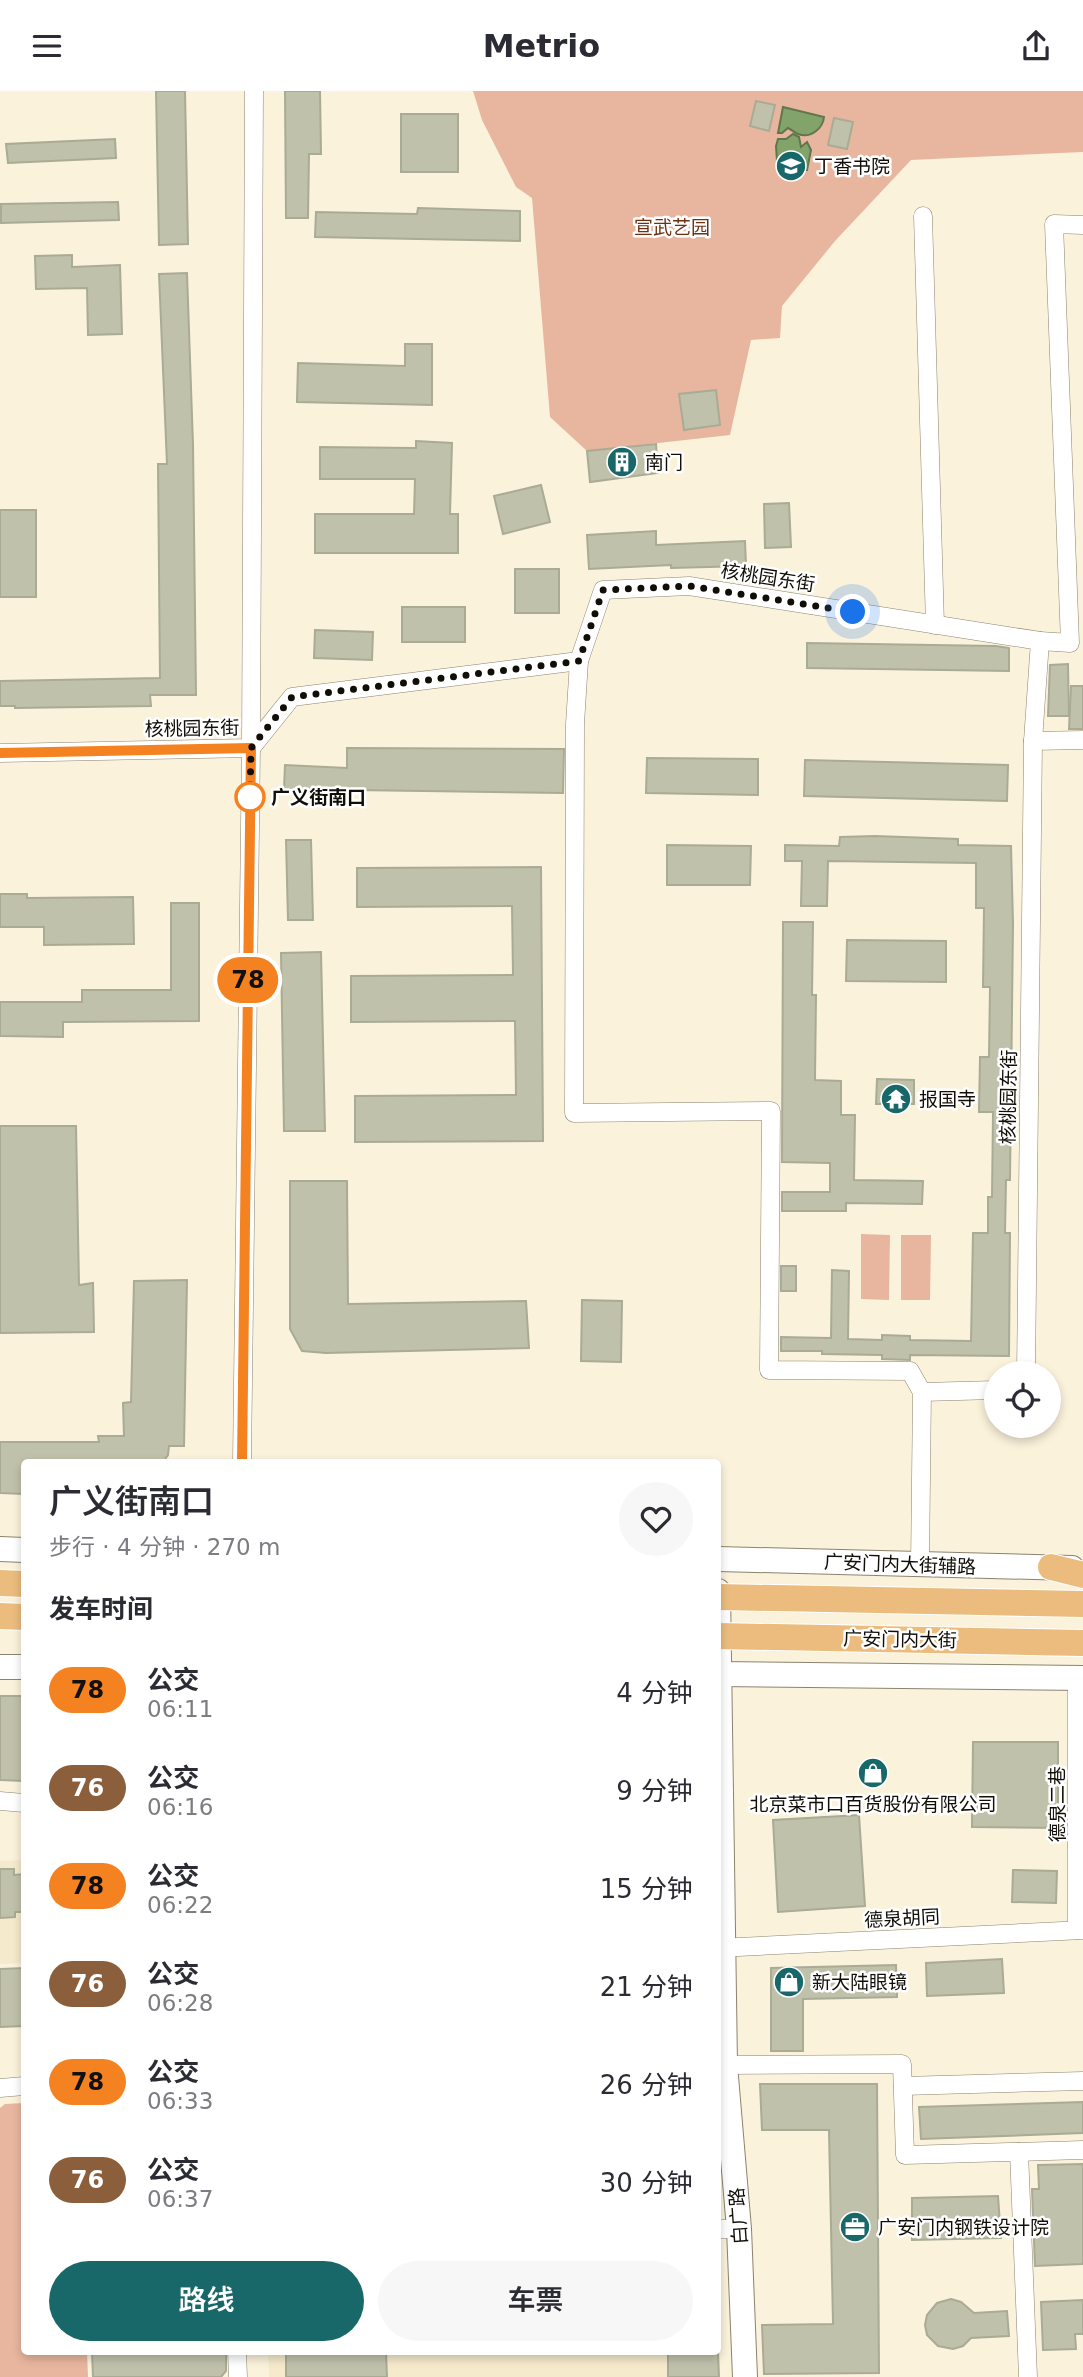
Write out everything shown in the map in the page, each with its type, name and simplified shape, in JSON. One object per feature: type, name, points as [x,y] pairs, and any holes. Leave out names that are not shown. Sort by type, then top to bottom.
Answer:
[{"type":"main road","points":[[1051,1567],[1083,1574]]},
{"type":"main road","points":[[0,1583],[21,1584]]},
{"type":"main road","name":"广安门内大街","points":[[721,1598],[1083,1604]]},
{"type":"main road","points":[[0,1616],[21,1617]]},
{"type":"main road","name":"广安门内大街","points":[[721,1636],[1083,1643]]},
{"type":"street","points":[[242,1459],[251,748],[254,91]]},
{"type":"street","points":[[923,216],[935,625]]},
{"type":"street","points":[[1040,641],[1070,643],[1054,225],[1083,225]]},
{"type":"street","name":"核桃园东街","points":[[0,753],[251,748],[292,697],[579,661],[603,590],[690,586],[1040,641],[1033,741],[1026,1361]]},
{"type":"street","points":[[579,661],[575,723],[574,1113],[771,1111],[769,1370],[910,1371],[922,1392],[920,1566]]},
{"type":"street","points":[[1033,741],[1083,740]]},
{"type":"street","points":[[922,1392],[984,1389]]},
{"type":"street","points":[[0,1549],[21,1550]]},
{"type":"street","name":"广安门内大街辅路","points":[[721,1559],[1083,1568]]},
{"type":"street","points":[[0,1667],[21,1667]]},
{"type":"street","points":[[721,1674],[1080,1678]]},
{"type":"street","name":"德泉二巷","points":[[1080,1678],[1080,1930]]},
{"type":"street","points":[[0,1801],[21,1803]]},
{"type":"street","name":"德泉胡同","points":[[721,1948],[1080,1930]]},
{"type":"street","name":"白广路","points":[[721,1948],[728,2229],[745,2377]]},
{"type":"street","points":[[725,2065],[902,2064],[905,2155],[1083,2150]]},
{"type":"street","points":[[903,2086],[1083,2081]]},
{"type":"street","points":[[0,2088],[21,2086]]},
{"type":"street","points":[[1019,2152],[1028,2377]]},
{"type":"street","points":[[237,2355],[238,2377]]},
{"type":"shaded area","points":[[783,107],[824,117],[823,121],[819,129],[807,135],[798,134],[788,128],[778,133]]},
{"type":"shaded area","points":[[793,134],[799,137],[801,147],[807,142],[811,150],[807,170],[802,170],[800,164],[777,161],[778,139],[786,139]]},
{"type":"shaded area","points":[[21,1860],[21,1963],[0,1964],[0,1861]]},
{"type":"shaded area","points":[[268,2355],[719,2355],[719,2377],[269,2377]]},
{"type":"green space","name":"宣武艺园","points":[[473,91],[1083,91],[1083,152],[911,160],[835,241],[782,306],[780,338],[751,340],[730,435],[587,451],[550,417],[532,198],[516,187],[482,120]]},
{"type":"green space","points":[[861,1234],[890,1235],[889,1300],[861,1299]]},
{"type":"green space","points":[[901,1235],[931,1235],[930,1300],[901,1300]]},
{"type":"green space","points":[[21,2103],[21,2355],[87,2355],[88,2377],[0,2377],[0,2108],[5,2104]]},
{"type":"building","points":[[156,91],[185,91],[188,244],[159,245]]},
{"type":"building","points":[[285,91],[320,91],[321,154],[309,154],[308,218],[286,218]]},
{"type":"building","points":[[756,101],[775,105],[769,131],[750,126]]},
{"type":"building","points":[[401,114],[458,114],[458,172],[401,172]]},
{"type":"building","points":[[834,118],[853,122],[847,149],[828,145]]},
{"type":"building","points":[[115,139],[116,158],[8,163],[6,144]]},
{"type":"building","points":[[118,202],[119,220],[1,223],[1,204]]},
{"type":"building","points":[[418,208],[520,211],[520,241],[315,237],[316,212],[417,214]]},
{"type":"building","points":[[72,255],[72,267],[120,265],[122,334],[88,335],[87,288],[36,289],[35,256]]},
{"type":"building","points":[[187,273],[193,445],[196,695],[150,695],[151,706],[0,706],[0,681],[160,678],[158,464],[167,464],[159,274]]},
{"type":"building","points":[[405,344],[432,344],[432,405],[297,402],[298,363],[405,366]]},
{"type":"building","points":[[716,390],[720,425],[684,430],[679,394]]},
{"type":"building","points":[[416,441],[452,443],[450,514],[458,514],[458,553],[315,553],[315,514],[414,514],[415,479],[320,479],[320,447],[416,448]]},
{"type":"building","name":"南门","points":[[656,444],[658,473],[590,482],[587,451]]},
{"type":"building","points":[[541,485],[550,522],[503,534],[494,496]]},
{"type":"building","points":[[789,503],[791,547],[765,548],[764,504]]},
{"type":"building","points":[[0,510],[36,510],[36,597],[0,597]]},
{"type":"building","points":[[656,531],[656,545],[745,541],[746,566],[671,568],[671,565],[589,569],[587,535]]},
{"type":"building","points":[[515,569],[559,569],[559,613],[515,613]]},
{"type":"building","points":[[402,607],[465,607],[465,642],[402,642]]},
{"type":"building","points":[[315,630],[373,632],[372,660],[314,658]]},
{"type":"building","points":[[807,643],[996,646],[1009,648],[1009,671],[807,668]]},
{"type":"building","points":[[1068,664],[1069,716],[1048,716],[1050,665]]},
{"type":"building","points":[[1071,686],[1083,686],[1083,729],[1069,729]]},
{"type":"building","points":[[347,748],[564,749],[563,793],[284,789],[285,765],[347,768]]},
{"type":"building","points":[[647,758],[758,759],[758,795],[646,793]]},
{"type":"building","points":[[805,760],[1008,765],[1007,801],[804,796]]},
{"type":"building","points":[[840,837],[958,839],[958,845],[1011,846],[1013,923],[1010,1180],[1006,1180],[1005,1233],[1010,1233],[1009,1356],[910,1355],[910,1360],[882,1359],[882,1355],[781,1351],[781,1337],[831,1338],[832,1270],[849,1271],[848,1339],[882,1340],[882,1335],[910,1336],[910,1340],[971,1341],[973,1233],[988,1233],[988,1197],[992,1197],[993,1112],[979,1112],[980,1057],[989,1057],[990,987],[983,987],[984,908],[976,908],[976,863],[828,861],[827,906],[801,906],[802,861],[785,861],[785,845],[839,846]]},
{"type":"building","points":[[286,840],[311,840],[313,920],[288,920]]},
{"type":"building","points":[[667,845],[751,846],[750,885],[667,885]]},
{"type":"building","points":[[541,867],[543,1141],[355,1142],[355,1096],[516,1095],[515,1021],[351,1022],[351,976],[513,975],[512,906],[357,907],[357,868]]},
{"type":"building","points":[[0,894],[27,894],[27,898],[133,897],[134,944],[44,945],[44,927],[0,927]]},
{"type":"building","points":[[171,903],[199,903],[199,1021],[63,1022],[63,1037],[0,1036],[0,1002],[82,1002],[82,990],[171,990]]},
{"type":"building","points":[[783,922],[813,922],[815,1080],[841,1081],[841,1115],[855,1115],[854,1180],[923,1181],[922,1204],[846,1203],[846,1211],[782,1211],[782,1192],[830,1192],[830,1163],[782,1162]]},
{"type":"building","points":[[847,940],[946,941],[946,982],[846,981]]},
{"type":"building","points":[[321,952],[325,1131],[284,1131],[281,953]]},
{"type":"building","points":[[877,1079],[914,1080],[914,1104],[876,1104]]},
{"type":"building","points":[[0,1126],[76,1126],[79,1285],[93,1283],[94,1332],[0,1333]]},
{"type":"building","points":[[290,1181],[347,1181],[348,1304],[526,1301],[529,1348],[326,1353],[302,1351],[290,1329]]},
{"type":"building","points":[[781,1266],[796,1266],[796,1291],[781,1291]]},
{"type":"building","points":[[187,1280],[184,1446],[169,1446],[165,1459],[21,1459],[21,1494],[0,1493],[0,1442],[99,1442],[98,1436],[124,1436],[123,1403],[131,1402],[134,1281]]},
{"type":"building","points":[[582,1300],[622,1301],[621,1362],[581,1361]]},
{"type":"building","points":[[0,1696],[21,1696],[21,1781],[0,1780]]},
{"type":"building","points":[[973,1742],[1058,1742],[1058,1828],[972,1827]]},
{"type":"building","points":[[859,1815],[865,1906],[778,1912],[773,1820]]},
{"type":"building","points":[[0,1869],[14,1869],[14,1875],[21,1874],[21,1912],[15,1912],[15,1917],[0,1918]]},
{"type":"building","points":[[1013,1870],[1057,1871],[1056,1903],[1012,1902]]},
{"type":"building","points":[[1002,1959],[1004,1993],[927,1996],[926,1963]]},
{"type":"building","points":[[896,1965],[897,1997],[803,1999],[803,2051],[771,2051],[771,1968]]},
{"type":"building","points":[[21,1968],[21,2026],[0,2027],[0,1969]]},
{"type":"building","name":"广安门内钢铁设计院","points":[[760,2084],[877,2084],[879,2373],[764,2374],[762,2325],[833,2324],[829,2130],[762,2130]]},
{"type":"building","points":[[1083,2102],[1083,2133],[921,2139],[919,2107]]},
{"type":"building","points":[[1083,2164],[1083,2264],[1035,2266],[1032,2189],[1039,2189],[1038,2165]]},
{"type":"building","points":[[998,2196],[1001,2238],[912,2240],[912,2198]]},
{"type":"building","points":[[951,2299],[961,2302],[974,2313],[1007,2311],[1009,2336],[971,2338],[963,2346],[953,2349],[938,2346],[927,2335],[927,2315],[937,2303]]},
{"type":"building","points":[[1083,2300],[1083,2334],[1075,2334],[1076,2349],[1043,2350],[1041,2302]]},
{"type":"building","points":[[92,2355],[226,2355],[226,2371],[221,2377],[93,2377]]},
{"type":"building","points":[[286,2355],[386,2355],[387,2377],[286,2377]]},
{"type":"building","points":[[668,2355],[718,2355],[719,2377],[668,2377]]},
{"type":"bus line","name":"78","points":[[0,753],[251,748],[242,1459]]},
{"type":"place","name":"丁香书院","points":[[791,166]]},
{"type":"place","name":"南门","points":[[622,462]]},
{"type":"place","name":"广义街南口","points":[[250,797]]},
{"type":"place","name":"报国寺","points":[[896,1099]]},
{"type":"place","name":"北京菜市口百货股份有限公司","points":[[873,1773]]},
{"type":"place","name":"新大陆眼镜","points":[[789,1982]]},
{"type":"place","name":"广安门内钢铁设计院","points":[[855,2227]]},
{"type":"route","points":[[250,797],[251,748],[292,697],[579,661],[603,590],[690,586],[853,612]]}]
